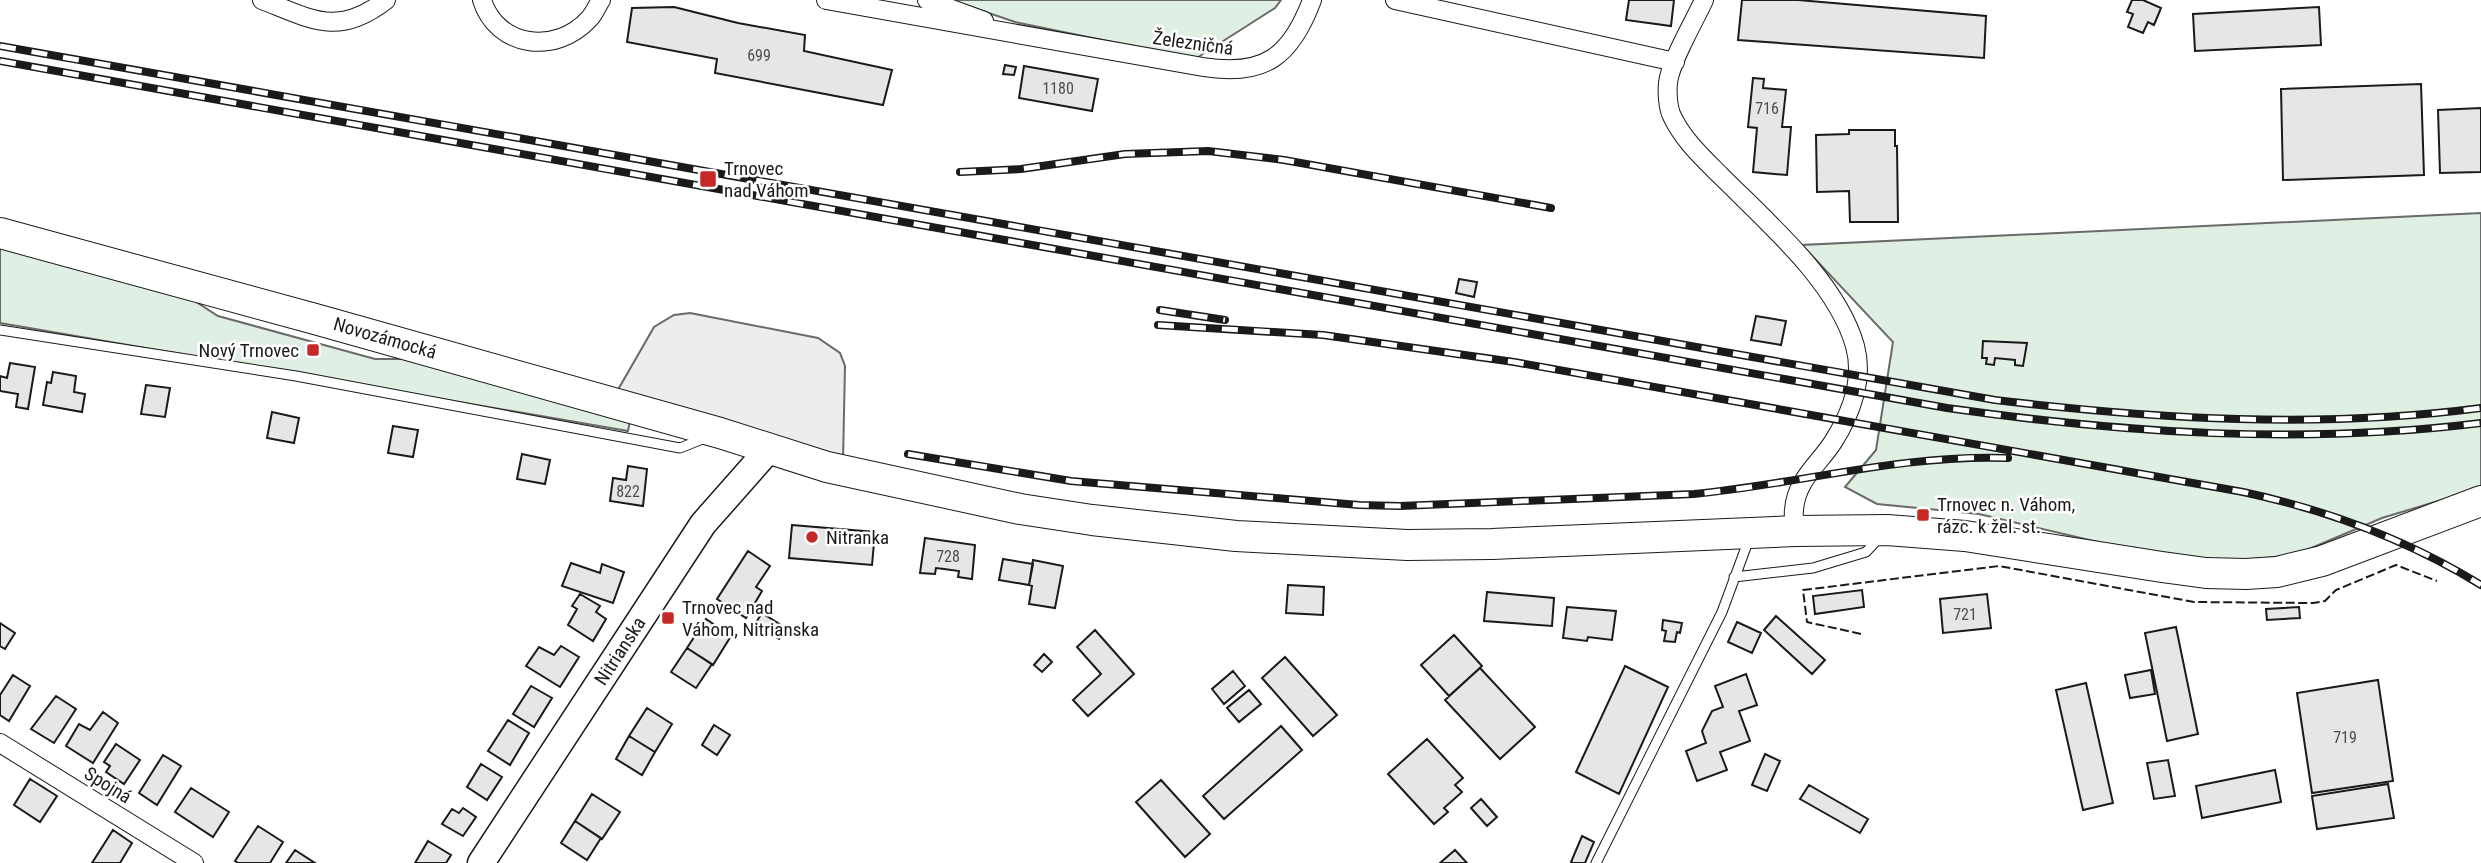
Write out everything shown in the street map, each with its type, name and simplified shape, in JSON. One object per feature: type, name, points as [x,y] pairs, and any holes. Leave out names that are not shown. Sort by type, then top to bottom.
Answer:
[{"type":"main road","name":"Novozámocká","points":[[0,233],[316,318],[720,433],[827,467],[1020,509],[1236,536],[1407,545],[1887,530],[1965,536],[2206,573],[2246,574],[2277,572],[2322,561],[2481,501]]},
{"type":"main road","name":"Nitrianska","points":[[481,863],[703,524],[769,448]]},
{"type":"street","points":[[262,0],[311,20],[339,23],[359,18],[386,0]]},
{"type":"street","points":[[481,0],[486,15],[510,36],[537,44],[565,36],[589,19],[601,0]]},
{"type":"street","name":"Železničná","points":[[826,0],[1203,68],[1241,70],[1262,65],[1291,42],[1303,24],[1312,0]]},
{"type":"street","name":"Železničná","points":[[927,0],[1034,38]]},
{"type":"street","points":[[1395,0],[1675,62]]},
{"type":"street","points":[[1704,0],[1668,81],[1670,112],[1682,134],[1826,289],[1840,309],[1856,350],[1857,376],[1852,405],[1832,444],[1816,461],[1802,485],[1794,509],[1796,531]]},
{"type":"street","name":"Spojná","points":[[0,743],[194,863]]},
{"type":"lane","points":[[0,330],[309,378],[680,447],[720,433]]},
{"type":"lane","points":[[1734,577],[1813,568],[1866,552],[1887,530]]},
{"type":"lane","points":[[1596,863],[1722,612],[1751,534]]},
{"type":"green space","points":[[951,0],[1281,0],[1275,8],[1195,59],[1015,22]]},
{"type":"green space","points":[[2481,213],[2481,488],[2382,518],[2295,555],[2221,562],[2166,558],[1979,514],[1877,504],[1845,487],[1876,450],[1893,342],[1802,245]]},
{"type":"green space","points":[[0,245],[193,300],[218,316],[375,359],[417,359],[630,421],[628,431],[0,323]]},
{"type":"shaded area","points":[[690,313],[818,338],[840,353],[845,366],[843,460],[615,395],[654,327],[674,315]]},
{"type":"building","points":[[1629,0],[1674,0],[1671,26],[1626,20]]},
{"type":"building","points":[[1742,0],[1798,0],[1986,16],[1984,58],[1738,40]]},
{"type":"building","points":[[2132,0],[2143,0],[2161,8],[2154,25],[2148,22],[2143,33],[2128,27],[2133,14],[2127,12]]},
{"type":"building","points":[[674,7],[738,23],[805,35],[804,51],[892,70],[883,105],[715,73],[717,59],[627,42],[632,8]]},
{"type":"building","points":[[2319,7],[2321,45],[2195,51],[2193,14]]},
{"type":"building","points":[[1005,65],[1016,67],[1014,75],[1003,74]]},
{"type":"building","points":[[1024,66],[1098,79],[1092,111],[1019,98]]},
{"type":"building","points":[[1753,78],[1764,79],[1763,88],[1786,90],[1782,127],[1791,127],[1787,175],[1753,172],[1757,128],[1748,127]]},
{"type":"building","points":[[2421,84],[2424,175],[2283,180],[2281,89]]},
{"type":"building","points":[[2481,108],[2481,172],[2440,173],[2438,110]]},
{"type":"building","points":[[1849,130],[1895,130],[1898,222],[1850,222],[1849,191],[1817,192],[1816,135],[1849,134]]},
{"type":"building","points":[[1459,279],[1477,282],[1474,297],[1456,293]]},
{"type":"building","points":[[1756,316],[1786,321],[1781,345],[1751,340]]},
{"type":"building","points":[[1983,341],[2027,343],[2023,366],[2015,365],[2015,360],[1995,358],[1994,365],[1986,364],[1987,358],[1982,358]]},
{"type":"building","points":[[10,363],[35,367],[28,409],[16,407],[18,394],[0,391],[0,376],[7,378]]},
{"type":"building","points":[[53,372],[76,376],[74,392],[85,394],[82,412],[43,405],[47,382],[51,383]]},
{"type":"building","points":[[146,385],[170,388],[165,417],[141,414]]},
{"type":"building","points":[[272,412],[299,418],[294,443],[267,438]]},
{"type":"building","points":[[393,426],[418,430],[413,457],[388,453]]},
{"type":"building","points":[[522,454],[550,460],[545,484],[517,479]]},
{"type":"building","points":[[628,466],[647,469],[643,506],[610,501],[613,478],[626,480]]},
{"type":"building","points":[[792,525],[875,532],[872,565],[789,558]]},
{"type":"building","points":[[925,538],[975,545],[972,579],[958,577],[959,571],[936,568],[935,574],[920,573]]},
{"type":"building","points":[[748,551],[770,566],[756,587],[762,591],[746,618],[717,599]]},
{"type":"building","points":[[1003,559],[1033,564],[1029,585],[999,580]]},
{"type":"building","points":[[1033,560],[1063,566],[1055,608],[1029,604]]},
{"type":"building","points":[[571,563],[600,573],[602,564],[624,572],[613,603],[562,586]]},
{"type":"building","points":[[1288,585],[1324,587],[1323,615],[1286,613]]},
{"type":"building","points":[[1862,590],[1864,607],[1815,614],[1813,596]]},
{"type":"building","points":[[1487,592],[1554,598],[1552,626],[1484,621]]},
{"type":"building","points":[[580,594],[600,606],[596,612],[606,619],[593,641],[568,625],[577,609],[572,606]]},
{"type":"building","points":[[1987,594],[1991,628],[1943,633],[1940,599]]},
{"type":"building","points":[[1567,607],[1616,611],[1612,640],[1563,638]]},
{"type":"building","points":[[2299,607],[2300,618],[2267,620],[2266,609]]},
{"type":"building","points":[[762,613],[786,628],[779,639],[755,624]]},
{"type":"building","points":[[1776,616],[1825,660],[1812,674],[1764,630]]},
{"type":"building","points":[[706,619],[731,636],[713,665],[687,648]]},
{"type":"building","points":[[1663,620],[1682,623],[1675,642],[1664,641],[1666,631],[1662,630]]},
{"type":"building","points":[[1737,622],[1761,633],[1752,653],[1728,642]]},
{"type":"building","points":[[0,623],[15,633],[5,649],[0,646]]},
{"type":"building","points":[[2176,627],[2198,734],[2167,741],[2145,633]]},
{"type":"building","points":[[1095,630],[1134,674],[1088,716],[1073,700],[1101,674],[1077,647]]},
{"type":"building","points":[[1454,635],[1482,666],[1449,696],[1421,665]]},
{"type":"building","points":[[561,646],[579,657],[560,687],[526,666],[539,647],[554,655]]},
{"type":"building","points":[[687,648],[712,664],[696,688],[671,672]]},
{"type":"building","points":[[1044,654],[1052,662],[1042,672],[1034,665]]},
{"type":"building","points":[[1285,657],[1337,715],[1313,736],[1262,678]]},
{"type":"building","points":[[1625,666],[1668,687],[1619,794],[1576,772]]},
{"type":"building","points":[[1480,668],[1535,727],[1500,759],[1445,700]]},
{"type":"building","points":[[2151,670],[2155,694],[2130,698],[2125,675]]},
{"type":"building","points":[[1233,671],[1245,686],[1224,704],[1212,689]]},
{"type":"building","points":[[1746,674],[1757,705],[1739,711],[1750,741],[1720,752],[1727,770],[1697,781],[1686,751],[1706,743],[1702,731],[1712,711],[1723,707],[1715,686]]},
{"type":"building","points":[[13,675],[30,686],[9,721],[0,715],[0,695]]},
{"type":"building","points":[[2378,680],[2393,781],[2312,793],[2297,693]]},
{"type":"building","points":[[2086,683],[2113,803],[2083,810],[2056,690]]},
{"type":"building","points":[[531,686],[552,698],[534,727],[513,714]]},
{"type":"building","points":[[1249,690],[1261,704],[1239,722],[1227,708]]},
{"type":"building","points":[[56,696],[76,709],[54,743],[31,729]]},
{"type":"building","points":[[647,708],[672,724],[655,752],[629,736]]},
{"type":"building","points":[[103,712],[118,723],[93,763],[66,746],[79,724],[90,730]]},
{"type":"building","points":[[508,720],[529,733],[510,765],[488,751]]},
{"type":"building","points":[[714,725],[730,735],[717,755],[702,745]]},
{"type":"building","points":[[1281,726],[1302,750],[1224,819],[1203,796]]},
{"type":"building","points":[[629,736],[655,752],[642,775],[616,759]]},
{"type":"building","points":[[1427,739],[1463,778],[1455,785],[1462,792],[1444,808],[1448,812],[1434,824],[1388,774]]},
{"type":"building","points":[[116,744],[140,760],[124,784],[106,772],[110,766],[104,762]]},
{"type":"building","points":[[1765,754],[1780,761],[1767,791],[1752,785]]},
{"type":"building","points":[[163,755],[181,766],[157,805],[139,793]]},
{"type":"building","points":[[2168,760],[2175,796],[2154,799],[2147,763]]},
{"type":"building","points":[[481,764],[502,777],[487,800],[467,787]]},
{"type":"building","points":[[2275,770],[2281,802],[2202,818],[2196,786]]},
{"type":"building","points":[[30,779],[57,796],[40,822],[14,805]]},
{"type":"building","points":[[1161,780],[1210,834],[1185,857],[1136,802]]},
{"type":"building","points":[[2388,784],[2394,818],[2317,829],[2312,796]]},
{"type":"building","points":[[1809,785],[1868,819],[1860,833],[1800,799]]},
{"type":"building","points":[[191,788],[229,812],[213,837],[175,812]]},
{"type":"building","points":[[592,794],[620,812],[602,839],[575,821]]},
{"type":"building","points":[[1481,799],[1497,817],[1487,826],[1471,808]]},
{"type":"building","points":[[463,808],[476,817],[463,836],[442,824],[452,809],[459,813]]},
{"type":"building","points":[[575,821],[601,838],[587,860],[561,843]]},
{"type":"building","points":[[258,826],[283,842],[270,863],[238,863],[235,861]]},
{"type":"building","points":[[113,830],[132,843],[120,863],[92,863]]},
{"type":"building","points":[[1582,836],[1594,842],[1585,863],[1573,863],[1571,862]]},
{"type":"building","points":[[428,841],[451,855],[446,863],[415,863]]},
{"type":"building","points":[[295,850],[315,863],[286,863]]},
{"type":"building","points":[[1455,850],[1467,863],[1440,863]]},
{"type":"railway","points":[[0,46],[1995,400],[2116,412],[2238,419],[2360,418],[2481,408]]},
{"type":"railway","points":[[0,61],[1947,408],[2147,430],[2280,435],[2414,430],[2481,423]]},
{"type":"railway","points":[[960,172],[1021,169],[1125,154],[1208,151],[1284,160],[1551,208]]},
{"type":"railway","points":[[1160,310],[1225,320]]},
{"type":"railway","points":[[1158,325],[1323,335],[1514,362],[2243,492],[2336,517],[2366,528],[2425,554],[2481,585]]},
{"type":"railway","points":[[908,454],[1071,481],[1359,505],[1400,506],[1694,494],[1890,465],[1968,458],[2008,458]]},
{"type":"fence","points":[[1861,634],[1807,622],[1803,590],[1999,566],[2194,602],[2325,601],[2336,590],[2396,565],[2437,581]]},
{"type":"place","name":"Trnovec nad Váhom","points":[[708,179]]},
{"type":"place","name":"Nový Trnovec","points":[[313,350]]},
{"type":"place","name":"Trnovec n. Váhom, rázc. k žel. st.","points":[[1923,515]]},
{"type":"place","name":"Nitranka","points":[[812,537]]},
{"type":"place","name":"Trnovec nad Váhom, Nitrianska","points":[[668,618]]}]
